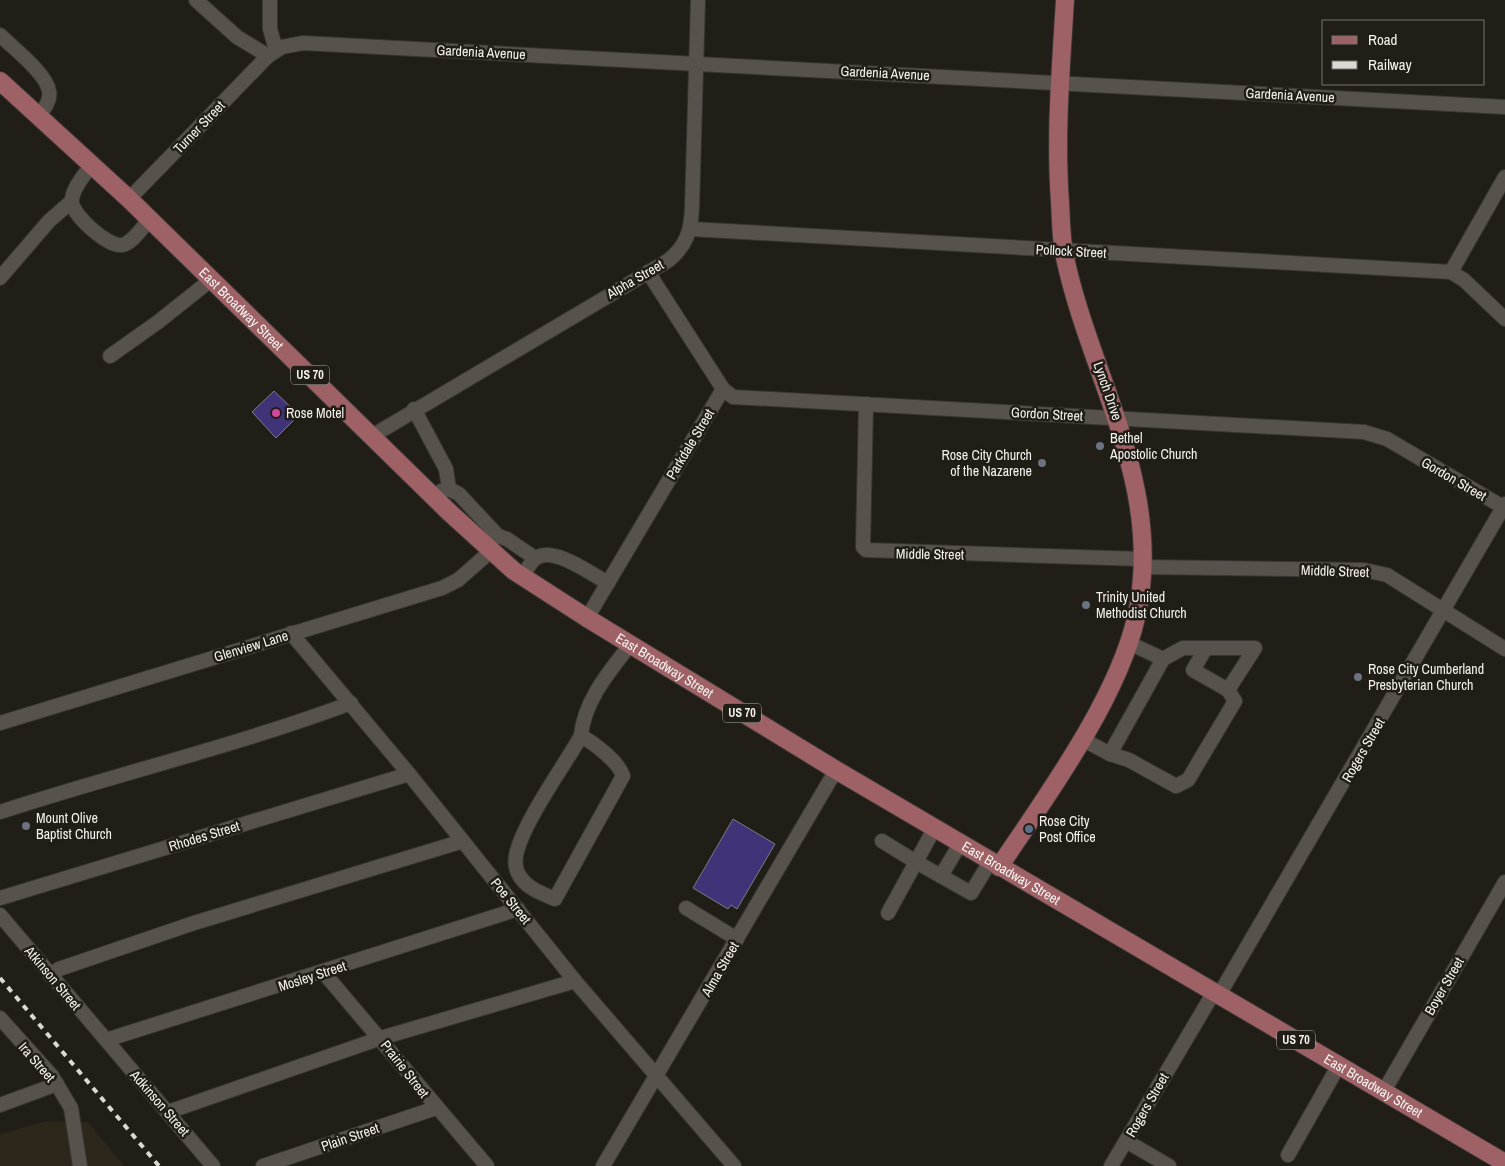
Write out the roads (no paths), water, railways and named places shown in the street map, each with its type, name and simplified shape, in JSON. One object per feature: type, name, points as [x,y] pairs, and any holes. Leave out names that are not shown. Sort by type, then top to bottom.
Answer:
[{"type":"main road","name":"Lynch Drive","points":[[994,864],[1082,739],[1099,709],[1129,643],[1137,615],[1143,580],[1138,497],[1127,447],[1073,293],[1064,250],[1058,181],[1060,83],[1065,0]]},
{"type":"main road","name":"East Broadway Street","points":[[0,81],[150,218],[372,436],[441,493],[522,577],[630,645],[934,829],[1505,1163]]},
{"type":"street","points":[[196,0],[237,37],[272,53],[270,0]]},
{"type":"street","name":"Alpha Street","points":[[372,436],[414,409],[676,254],[691,229],[698,0]]},
{"type":"street","points":[[0,35],[44,79],[49,91],[49,98],[38,116]]},
{"type":"street","name":"Gardenia Avenue","points":[[272,53],[303,43],[1505,107]]},
{"type":"street","name":"Turner Street","points":[[129,199],[272,53]]},
{"type":"street","points":[[91,164],[73,193],[72,201],[80,217],[104,239],[115,245],[123,245],[129,242],[150,218]]},
{"type":"street","points":[[1505,177],[1451,272],[1464,280],[1505,319]]},
{"type":"street","points":[[0,278],[49,221],[72,201]]},
{"type":"street","name":"Pollock Street","points":[[691,229],[1451,272]]},
{"type":"street","points":[[648,272],[722,389]]},
{"type":"street","points":[[110,356],[165,317],[212,279]]},
{"type":"street","name":"Gordon Street","points":[[722,389],[733,397],[1364,432],[1387,439],[1504,506]]},
{"type":"street","name":"Parkdale Street","points":[[587,618],[722,389]]},
{"type":"street","name":"Middle Street","points":[[866,404],[863,546],[866,550],[1142,563],[1364,570],[1388,575],[1505,649]]},
{"type":"street","points":[[414,409],[446,469],[441,493]]},
{"type":"street","name":"Rogers Street","points":[[1111,1166],[1216,993],[1504,506]]},
{"type":"street","points":[[491,543],[507,539],[535,558]]},
{"type":"street","name":"Glenview Lane","points":[[0,723],[442,588],[458,580],[491,543]]},
{"type":"street","points":[[522,577],[535,558],[547,553],[558,556],[608,583]]},
{"type":"street","name":"Poe Street","points":[[291,633],[463,840],[575,981],[734,1166]]},
{"type":"street","points":[[1129,643],[1163,659]]},
{"type":"street","points":[[581,736],[605,754],[622,771],[624,776],[555,900],[535,891],[520,876],[516,864],[516,852],[536,812],[581,736],[585,711],[614,665],[630,645]]},
{"type":"street","points":[[1110,754],[1163,659],[1183,648],[1255,648],[1228,690]]},
{"type":"street","points":[[1082,739],[1110,754],[1129,760],[1176,786],[1188,780],[1235,701],[1228,690],[1193,670],[1206,648]]},
{"type":"street","points":[[0,812],[123,774],[202,753],[351,703]]},
{"type":"street","name":"Alma Street","points":[[603,1166],[836,770]]},
{"type":"street","name":"Rhodes Street","points":[[0,898],[409,774]]},
{"type":"street","points":[[888,913],[934,829]]},
{"type":"street","points":[[50,975],[59,969],[194,924],[463,840]]},
{"type":"street","points":[[882,842],[971,893],[994,864]]},
{"type":"street","points":[[941,876],[960,844]]},
{"type":"street","name":"Boyer Street","points":[[1384,1091],[1505,882]]},
{"type":"street","points":[[686,908],[737,939]]},
{"type":"street","name":"Mosley Street","points":[[106,1040],[324,973],[518,909]]},
{"type":"street","name":"Atkinson Street","points":[[0,915],[106,1040]]},
{"type":"street","name":"Prairie Street","points":[[324,973],[381,1038],[436,1108],[487,1166]]},
{"type":"street","points":[[168,1112],[381,1038],[575,981]]},
{"type":"street","name":"Ira Street","points":[[0,1018],[57,1084],[71,1108],[80,1166]]},
{"type":"street","name":"Adkinson Street","points":[[106,1040],[213,1166]]},
{"type":"street","points":[[1288,1155],[1339,1065]]},
{"type":"street","points":[[0,1105],[57,1084]]},
{"type":"street","name":"Plain Street","points":[[263,1166],[436,1108]]},
{"type":"street","points":[[1126,1142],[1169,1166]]},
{"type":"railway","points":[[0,978],[159,1166]]},
{"type":"place","name":"Rose Motel","points":[[276,413]]},
{"type":"place","name":"Bethel Apostolic Church","points":[[1100,446]]},
{"type":"place","name":"Rose City Church of the Nazarene","points":[[1042,463]]},
{"type":"place","name":"Trinity United Methodist Church","points":[[1086,605]]},
{"type":"place","name":"Rose City Cumberland Presbyterian Church","points":[[1358,677]]},
{"type":"place","name":"Mount Olive Baptist Church","points":[[26,826]]},
{"type":"place","name":"Rose City Post Office","points":[[1029,829]]}]
